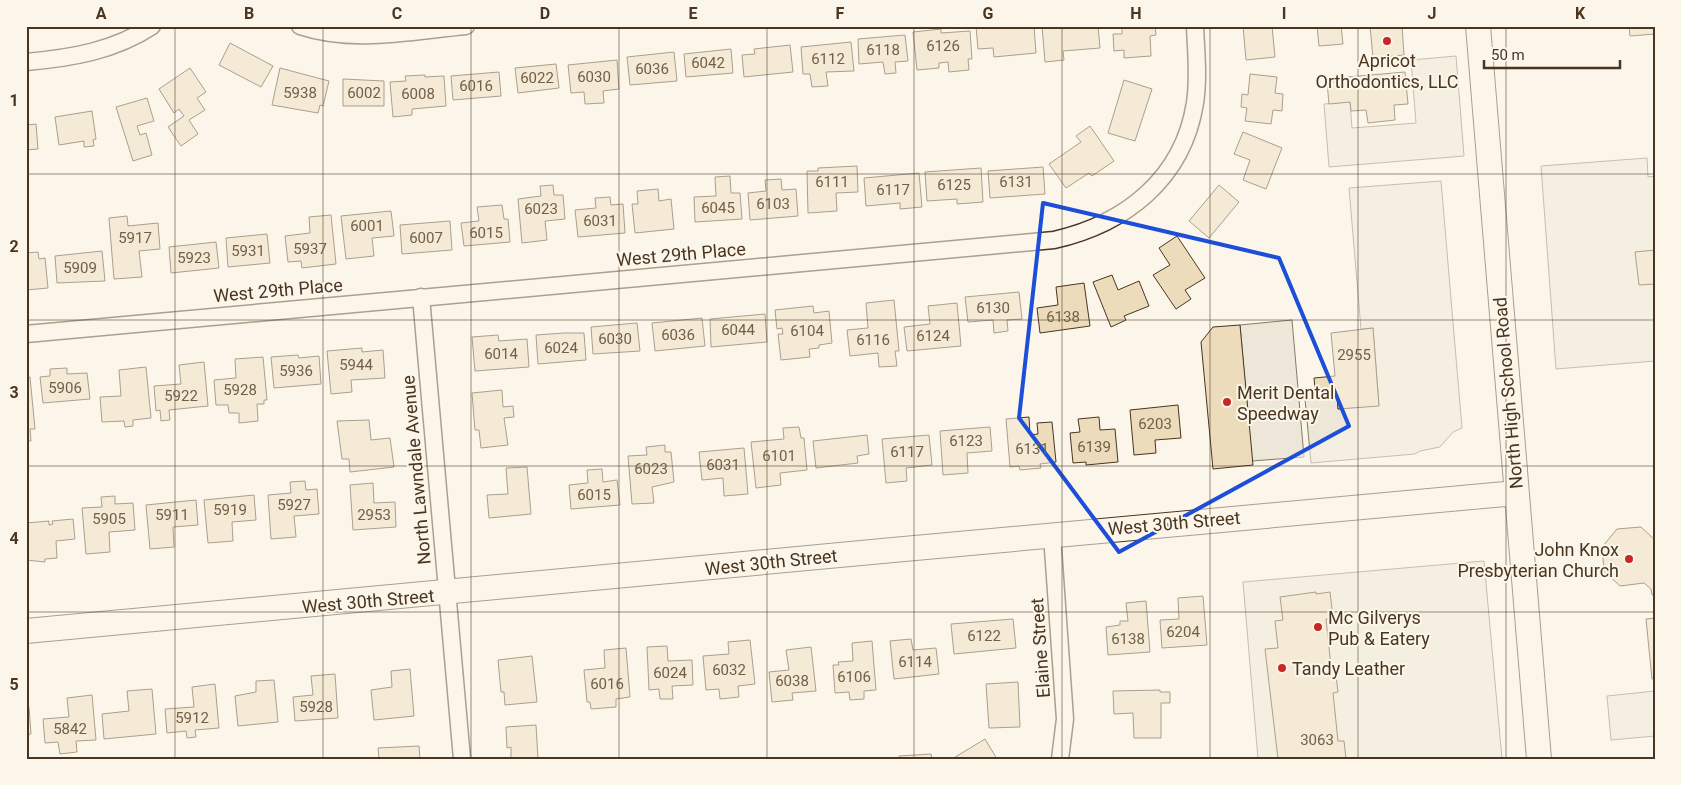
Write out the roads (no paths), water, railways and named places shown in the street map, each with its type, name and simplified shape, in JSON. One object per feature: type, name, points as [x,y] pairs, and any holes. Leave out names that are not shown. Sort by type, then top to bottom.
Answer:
[{"type":"street","points":[[26,62],[74,57],[106,48],[152,26]]},
{"type":"street","points":[[300,26],[329,34],[360,36],[466,26]]},
{"type":"street","name":"West 29th Place","points":[[26,334],[1054,240],[1078,235],[1109,222],[1137,204],[1155,186],[1175,159],[1186,136],[1195,104],[1197,70],[1194,26]]},
{"type":"street","name":"North High School Road","points":[[1478,26],[1539,759]]},
{"type":"street","name":"North Lawndale Avenue","points":[[421,297],[462,759]]},
{"type":"street","name":"West 30th Street","points":[[26,631],[448,594],[1516,492]]},
{"type":"street","name":"Elaine Street","points":[[1052,535],[1065,718],[1060,759]]},
{"type":"place","name":"Apricot Orthodontics, LLC","points":[[1387,41]]},
{"type":"place","name":"Merit Dental Speedway","points":[[1227,402]]},
{"type":"place","name":"John Knox Presbyterian Church","points":[[1629,559]]},
{"type":"place","name":"Mc Gilverys Pub & Eatery","points":[[1318,627]]},
{"type":"place","name":"Tandy Leather","points":[[1282,668]]}]
